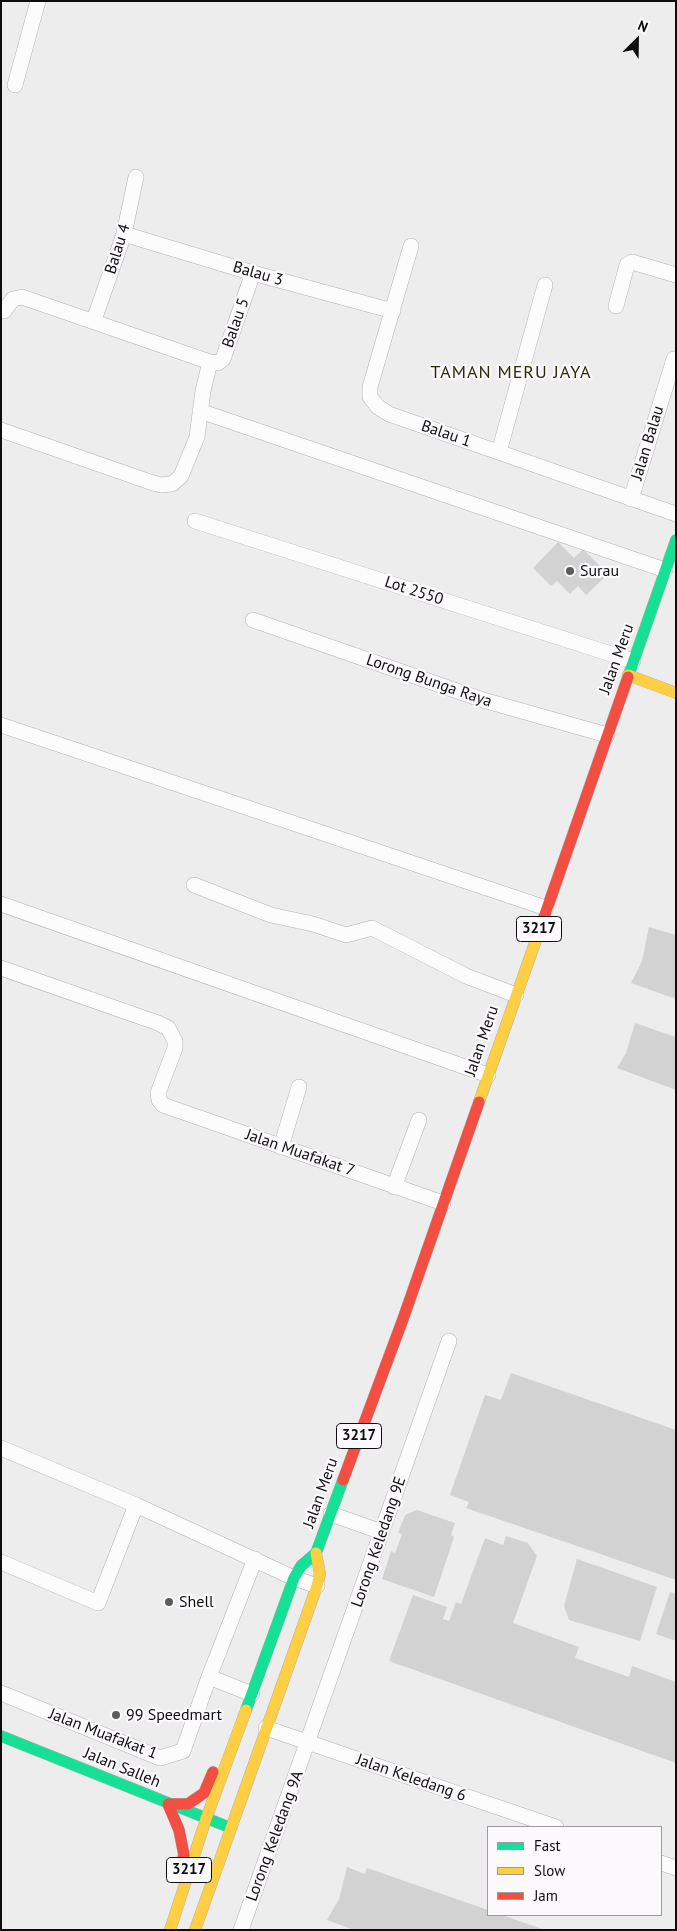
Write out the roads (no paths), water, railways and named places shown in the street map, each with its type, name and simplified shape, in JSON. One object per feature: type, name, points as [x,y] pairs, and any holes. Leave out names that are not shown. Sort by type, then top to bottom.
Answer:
[{"type":"main road","name":"Jalan Meru","points":[[171,1926],[206,1819],[294,1578],[301,1566],[316,1552],[403,1319],[676,540]]},
{"type":"main road","points":[[631,668],[676,693]]},
{"type":"main road","name":"Jalan Meru","points":[[195,1930],[317,1586],[320,1574],[316,1552]]},
{"type":"main road","points":[[171,1926],[173,1889],[184,1855],[179,1830],[168,1804],[188,1804],[204,1793],[226,1741],[242,1722]]},
{"type":"main road","name":"Jalan Salleh","points":[[1,1736],[231,1828]]},
{"type":"street","points":[[15,85],[38,1]]},
{"type":"street","name":"Balau 4","points":[[94,320],[124,234],[136,177]]},
{"type":"street","name":"Balau 3","points":[[124,234],[253,273],[393,311]]},
{"type":"street","name":"Balau 1","points":[[411,246],[370,387],[370,397],[378,408],[389,414],[676,514]]},
{"type":"street","points":[[616,306],[627,265],[632,262],[676,276]]},
{"type":"street","name":"Balau 5","points":[[210,362],[218,363],[223,360],[253,273]]},
{"type":"street","points":[[499,452],[545,285]]},
{"type":"street","points":[[1,430],[153,483],[168,485],[176,481],[184,471],[197,437],[210,362],[22,296],[12,299],[4,311]]},
{"type":"street","name":"Jalan Balau","points":[[632,499],[674,359]]},
{"type":"street","points":[[200,411],[665,570]]},
{"type":"street","name":"Lot 2550","points":[[195,521],[631,668]]},
{"type":"street","name":"Lorong Bunga Raya","points":[[253,620],[483,700],[607,735]]},
{"type":"street","points":[[1,725],[546,908]]},
{"type":"street","points":[[194,885],[271,915],[313,924],[346,935],[372,928],[466,976],[516,995]]},
{"type":"street","points":[[1,904],[488,1075]]},
{"type":"street","name":"Jalan Muafakat 7","points":[[1,968],[168,1028],[174,1036],[175,1048],[158,1093],[159,1100],[163,1105],[443,1203]]},
{"type":"street","points":[[281,1147],[299,1087]]},
{"type":"street","points":[[394,1186],[419,1120]]},
{"type":"street","name":"Lorong Keledang 9E","points":[[308,1743],[449,1341]]},
{"type":"street","points":[[1,1448],[136,1505],[294,1578],[317,1586]]},
{"type":"street","points":[[1,1562],[98,1603],[136,1505]]},
{"type":"street","points":[[331,1514],[382,1532]]},
{"type":"street","name":"Jalan Muafakat 1","points":[[1,1693],[160,1758],[183,1751],[209,1677],[255,1560]]},
{"type":"street","points":[[209,1677],[252,1694]]},
{"type":"street","name":"Jalan Keledang 6","points":[[266,1728],[553,1826]]},
{"type":"street","name":"Lorong Keledang 9A","points":[[241,1930],[308,1743]]},
{"type":"street","points":[[662,1863],[676,1868]]},
{"type":"place","name":"Surau","points":[[570,571]]},
{"type":"place","name":"Shell","points":[[169,1602]]},
{"type":"place","name":"99 Speedmart","points":[[116,1715]]},
{"type":"district","name":"TAMAN MERU JAYA","points":[[511,373]]}]
